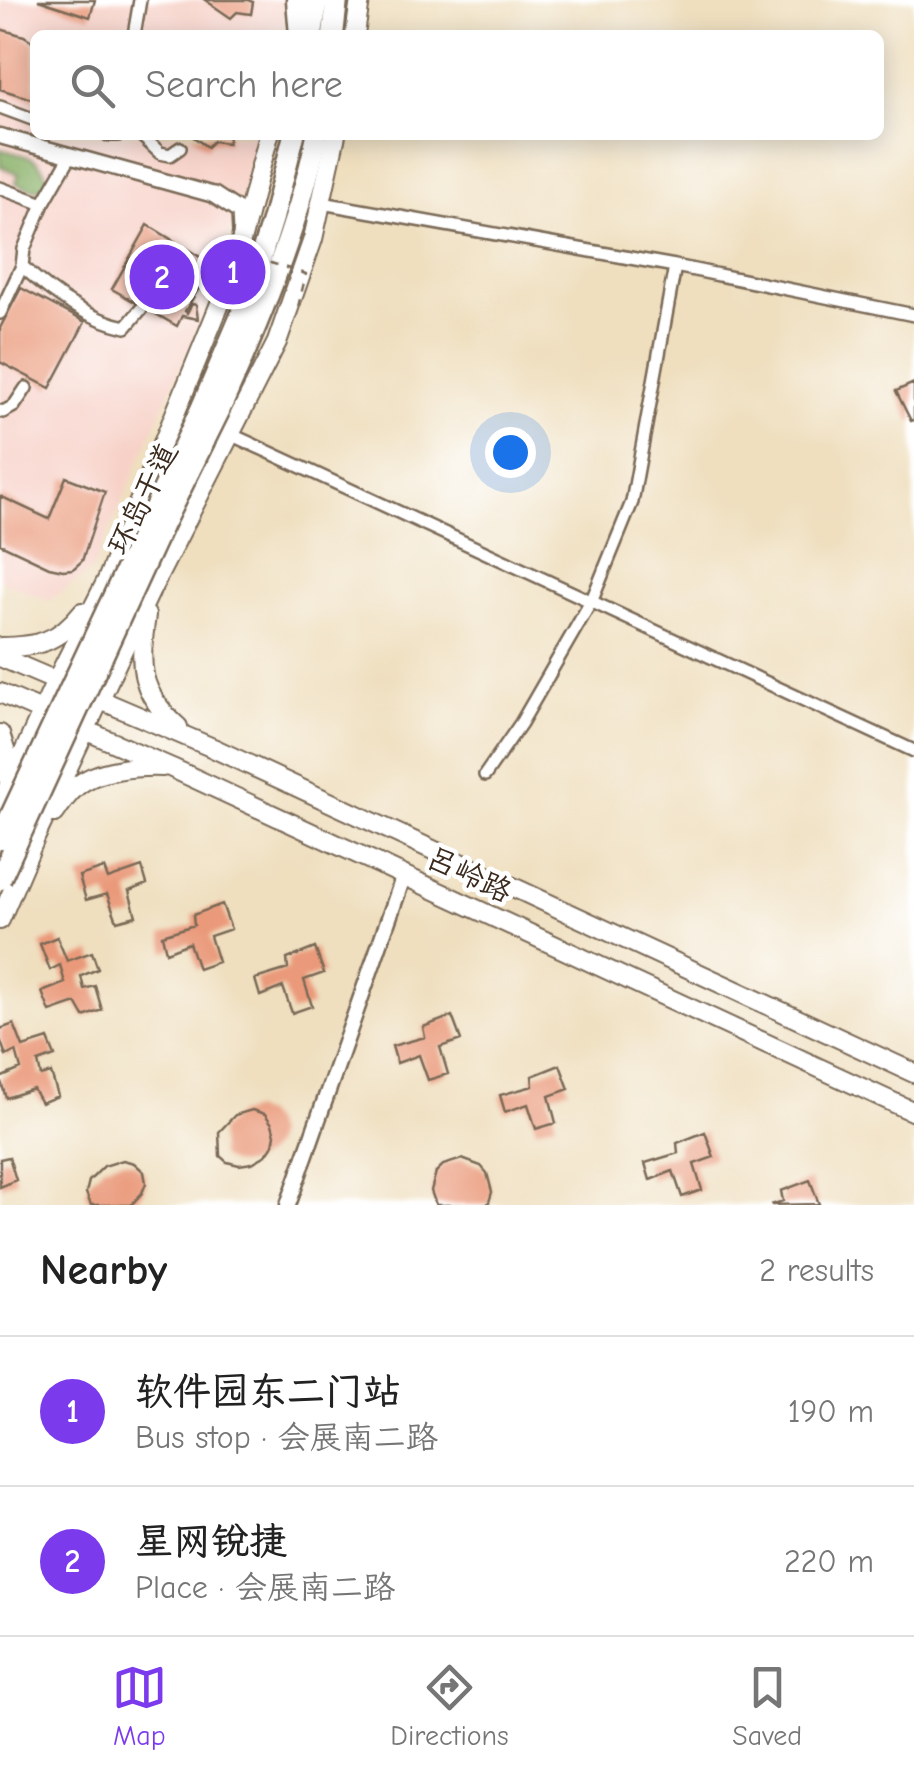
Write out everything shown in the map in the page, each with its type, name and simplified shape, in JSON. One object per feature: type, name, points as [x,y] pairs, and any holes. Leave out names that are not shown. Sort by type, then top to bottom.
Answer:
[{"type":"highway","points":[[296,0],[299,30]]},
{"type":"highway","points":[[313,30],[317,0]]},
{"type":"highway","points":[[334,30],[337,0]]},
{"type":"highway","name":"环岛干道","points":[[0,879],[163,524],[211,409],[273,218],[293,140]]},
{"type":"highway","name":"环岛干道","points":[[0,839],[268,299],[294,224],[316,140]]},
{"type":"main road","points":[[292,30],[296,0]]},
{"type":"main road","points":[[356,30],[360,0]]},
{"type":"main road","points":[[237,233],[258,184],[269,140]]},
{"type":"main road","points":[[0,920],[148,594],[277,342],[313,239],[335,140]]},
{"type":"main road","points":[[214,195],[248,194],[258,184]]},
{"type":"main road","points":[[0,805],[56,680],[107,580],[232,272],[240,212],[214,195]]},
{"type":"main road","points":[[107,580],[148,594]]},
{"type":"main road","points":[[0,648],[37,645],[66,630],[107,580]]},
{"type":"main road","points":[[148,594],[142,654],[144,678],[152,698],[179,728],[213,748]]},
{"type":"main road","name":"吕岭路","points":[[0,658],[213,748],[914,1073]]},
{"type":"main road","name":"吕岭路","points":[[0,692],[86,728],[914,1112]]},
{"type":"main road","points":[[0,734],[9,788]]},
{"type":"main road","points":[[36,836],[75,787],[86,781],[140,766],[172,768]]},
{"type":"street","points":[[135,30],[140,0]]},
{"type":"street","points":[[0,107],[30,118]]},
{"type":"street","points":[[0,136],[214,195]]},
{"type":"street","points":[[147,140],[170,155],[180,148]]},
{"type":"street","points":[[0,314],[22,266],[24,248],[43,204],[71,155]]},
{"type":"street","points":[[0,188],[43,204]]},
{"type":"street","points":[[322,202],[675,266],[914,315]]},
{"type":"street","points":[[22,266],[56,295],[111,324],[126,327],[141,309]]},
{"type":"street","points":[[485,774],[521,723],[592,600],[632,502],[675,266]]},
{"type":"street","points":[[0,411],[14,406],[26,388]]},
{"type":"street","points":[[230,434],[914,750]]},
{"type":"street","points":[[288,1205],[404,875]]},
{"type":"path","points":[[237,233],[229,250],[306,274],[298,306]]},
{"type":"shaded area","points":[[0,0],[285,0],[282,30],[30,30],[30,140],[258,140],[213,293],[92,570],[49,601],[0,580]]},
{"type":"green space","points":[[0,149],[35,161],[49,181],[38,189],[16,183],[19,174],[0,166]]},
{"type":"building","points":[[38,0],[95,0],[90,17]]},
{"type":"building","points":[[205,0],[248,0],[253,2],[251,14],[237,12],[231,18]]},
{"type":"building","points":[[0,29],[30,40],[30,98],[0,89]]},
{"type":"building","points":[[198,140],[228,140],[213,141],[207,147]]},
{"type":"building","points":[[148,225],[213,265],[185,311],[196,305],[198,319],[182,316],[177,326],[112,289]]},
{"type":"building","points":[[21,288],[85,322],[50,388],[0,362],[0,328]]},
{"type":"building","points":[[914,383],[914,420],[911,421],[896,391]]},
{"type":"building","points":[[66,477],[105,492],[82,561],[73,569],[63,570],[0,544],[0,496],[49,519]]},
{"type":"building","points":[[142,867],[147,884],[129,891],[136,916],[117,921],[107,894],[86,900],[79,876],[104,868],[108,879]]},
{"type":"building","points":[[222,904],[231,929],[210,936],[218,962],[198,969],[189,943],[166,952],[162,935],[194,925],[193,915]]},
{"type":"building","points":[[57,937],[67,961],[92,952],[98,969],[81,976],[84,989],[95,986],[102,1010],[84,1017],[76,1003],[50,1012],[42,992],[65,983],[60,965],[50,970],[40,944]]},
{"type":"building","points":[[315,948],[324,973],[304,980],[312,1006],[292,1013],[283,987],[260,996],[255,979],[288,969],[287,959]]},
{"type":"building","points":[[452,1016],[461,1040],[440,1047],[448,1074],[428,1080],[419,1055],[397,1063],[392,1046],[425,1037],[423,1027]]},
{"type":"building","points":[[14,1024],[23,1047],[48,1039],[55,1056],[38,1062],[41,1076],[51,1073],[58,1096],[41,1103],[33,1089],[6,1098],[0,1078],[21,1069],[16,1051],[6,1056],[0,1029]]},
{"type":"building","points":[[560,1065],[569,1089],[549,1096],[556,1123],[536,1129],[528,1104],[505,1112],[500,1095],[533,1086],[532,1076]]},
{"type":"building","points":[[252,1110],[265,1114],[272,1124],[273,1145],[266,1155],[252,1163],[227,1162],[220,1156],[219,1132],[235,1115]]},
{"type":"building","points":[[705,1132],[714,1157],[694,1164],[702,1190],[682,1197],[673,1171],[650,1180],[645,1163],[678,1153],[677,1143]]},
{"type":"building","points":[[9,1157],[16,1180],[0,1187],[0,1159]]},
{"type":"building","points":[[462,1159],[481,1166],[487,1173],[492,1192],[489,1202],[436,1205],[431,1191],[436,1172],[443,1165]]},
{"type":"building","points":[[123,1160],[144,1172],[146,1183],[142,1193],[131,1205],[91,1205],[86,1193],[89,1181],[104,1166]]},
{"type":"building","points":[[810,1180],[819,1204],[771,1205],[783,1201],[781,1191]]},
{"type":"place","name":"软件园东二门站","points":[[233,272]]},
{"type":"place","name":"星网锐捷","points":[[162,277]]}]
